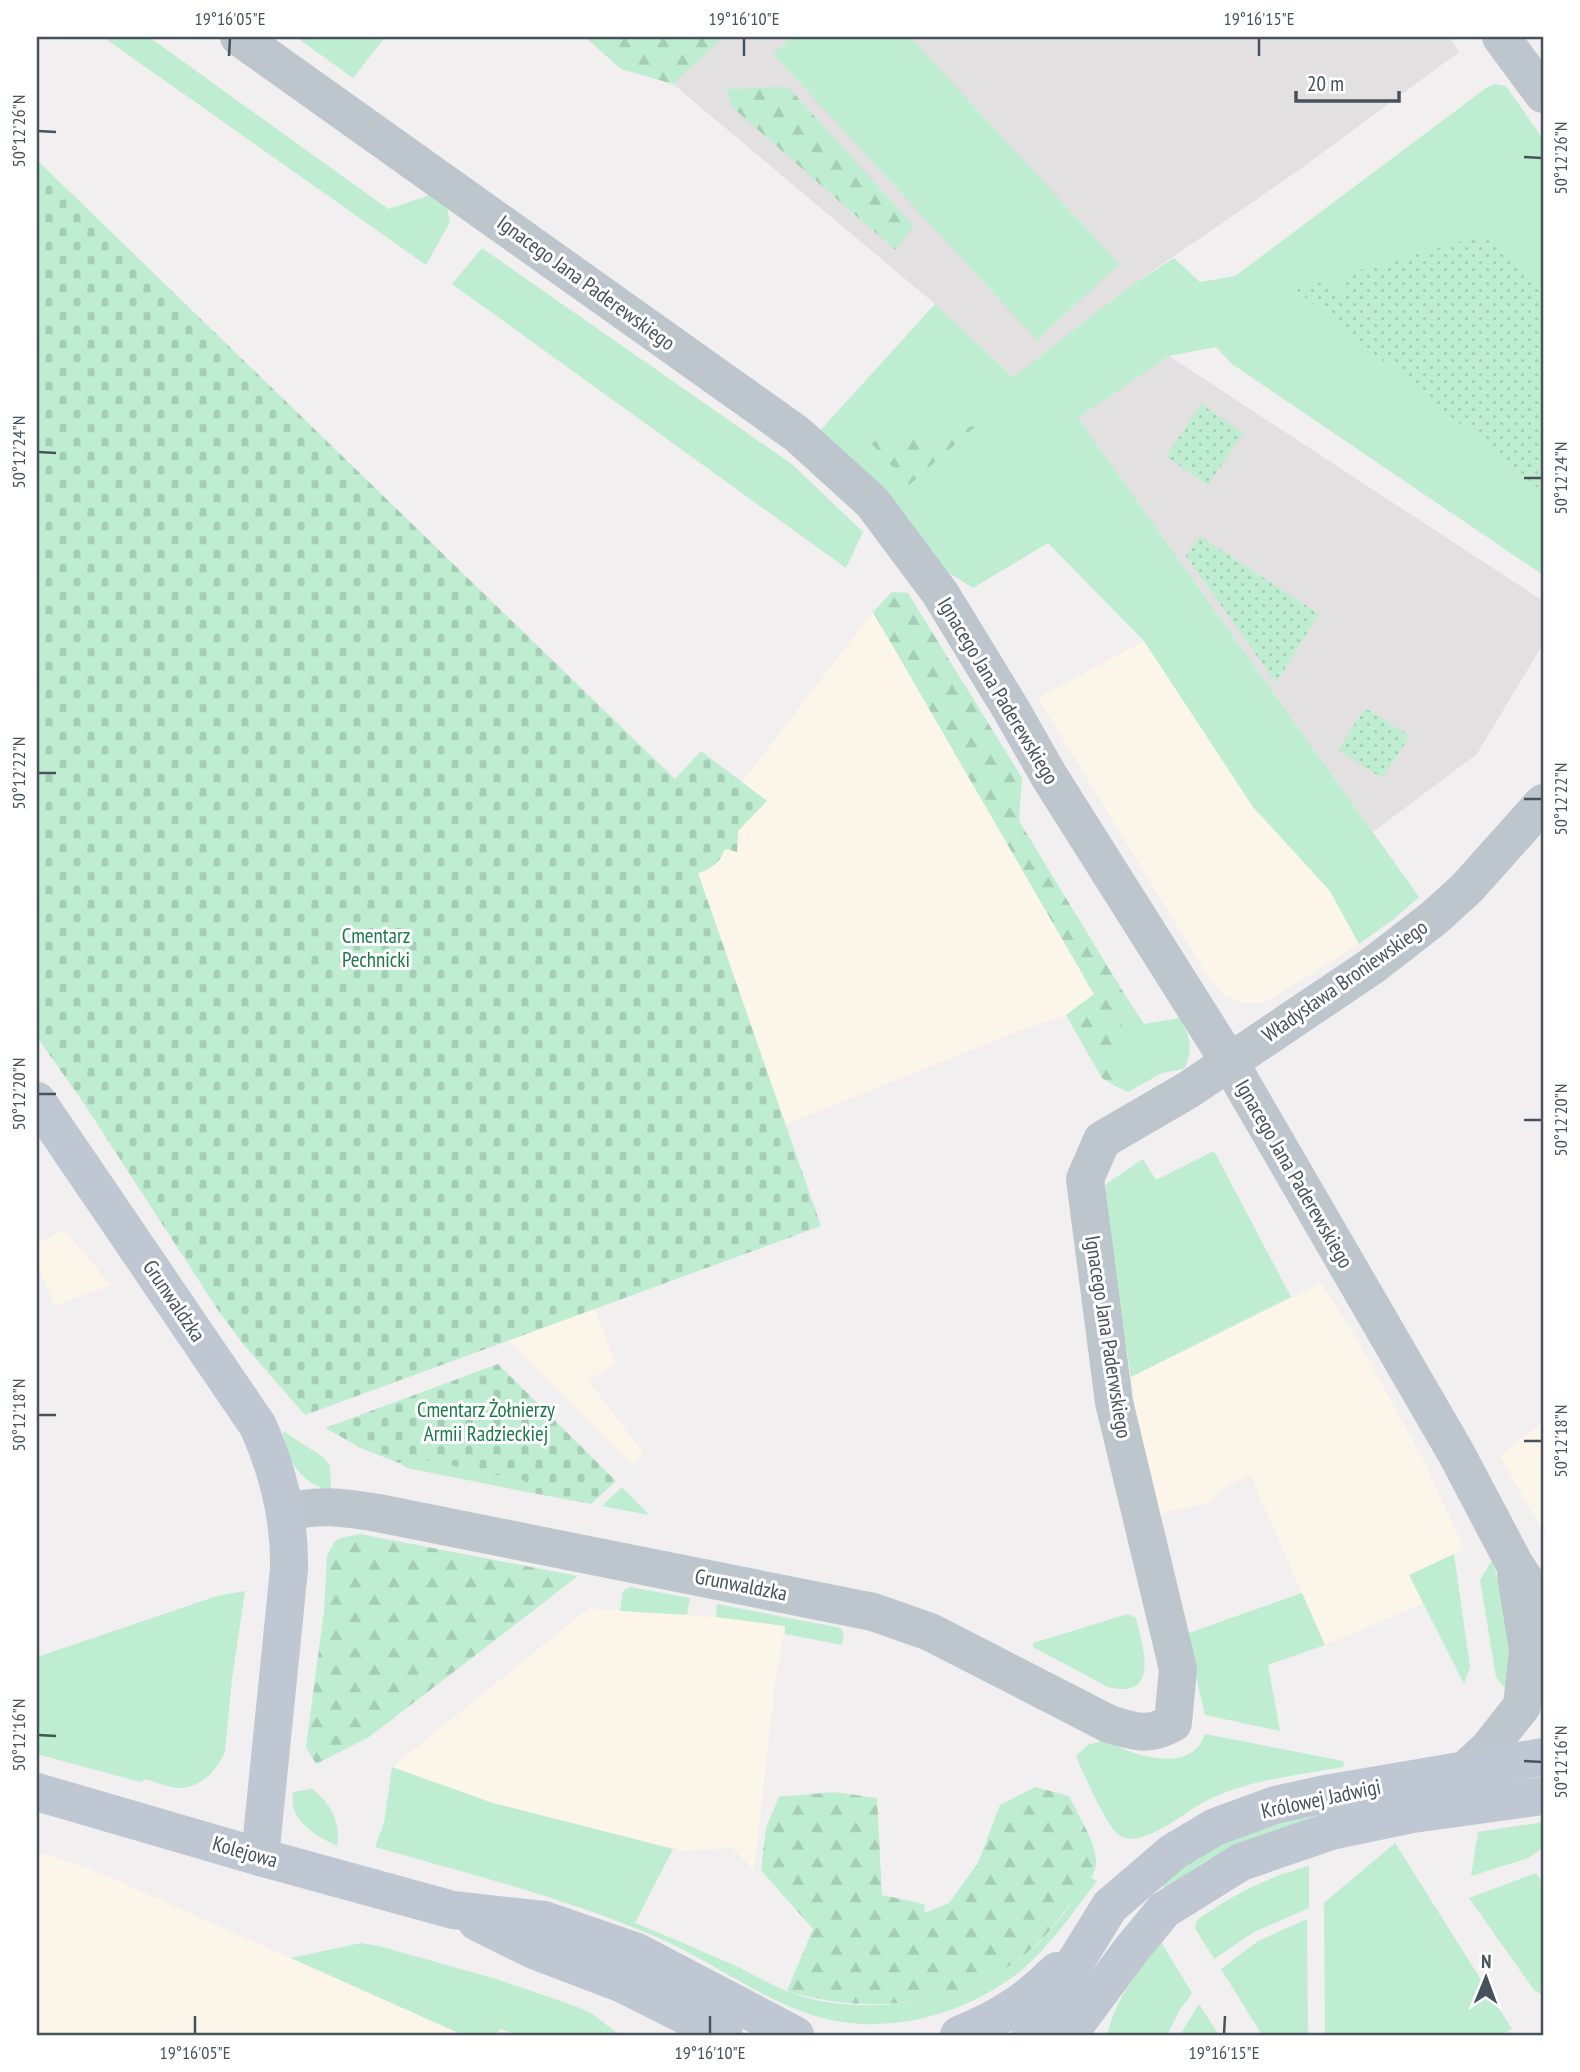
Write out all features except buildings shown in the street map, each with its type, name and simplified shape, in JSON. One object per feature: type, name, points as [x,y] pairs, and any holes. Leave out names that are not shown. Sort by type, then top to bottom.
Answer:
[{"type":"street","name":"Ignacego Jana Paderewskiego","points":[[239,37],[797,433],[872,502],[940,593],[1049,776],[1230,1063],[1456,1453],[1514,1563],[1543,1608]]},
{"type":"street","points":[[1501,37],[1543,94]]},
{"type":"street","name":"Władysława Broniewskiego","points":[[1230,1063],[1372,966],[1434,918],[1467,888],[1543,803]]},
{"type":"street","name":"Ignacego Jana Paderwskiego","points":[[1172,1723],[1178,1669],[1114,1402],[1085,1179],[1101,1140],[1148,1115],[1230,1063]]},
{"type":"street","name":"Grunwaldzka","points":[[37,1101],[258,1426],[280,1482],[290,1542],[285,1619],[260,1857]]},
{"type":"street","name":"Grunwaldzka","points":[[286,1513],[305,1507],[332,1506],[378,1513],[873,1612],[930,1632],[1110,1724],[1142,1734],[1157,1731],[1172,1723]]},
{"type":"street","name":"Ignacego Jana Paderewskiego","points":[[1514,1563],[1528,1650],[1522,1706]]},
{"type":"street","points":[[1464,1771],[1488,1749],[1522,1706],[1543,1742]]},
{"type":"street","name":"Królowej Jadwigi","points":[[1030,2035],[1110,1906],[1173,1852],[1215,1827],[1275,1805],[1325,1794],[1543,1757]]},
{"type":"street","name":"Kolejowa","points":[[37,1791],[260,1857],[453,1910],[544,1920],[637,1952],[795,2034]]},
{"type":"street","name":"Królowej Jadwigi","points":[[1068,2035],[1164,1910],[1241,1862],[1343,1828],[1413,1814],[1543,1796]]},
{"type":"street","name":"Kolejowa","points":[[453,1910],[536,1951],[623,1984],[724,2035]]},
{"type":"street","points":[[959,2035],[987,2024],[1032,1996],[1084,1945]]},
{"type":"street","points":[[1093,2035],[1106,1986]]},
{"type":"shaded area","points":[[724,37],[1449,37],[1459,52],[1292,175],[1129,287],[1013,377],[935,304],[673,84]]},
{"type":"shaded area","points":[[1169,356],[1543,601],[1543,644],[1477,754],[1373,832],[1078,418]]},
{"type":"shaded area","points":[[873,612],[1094,995],[1066,1015],[1016,1032],[785,1125],[697,873],[702,872],[725,849],[737,852],[737,831],[767,802],[742,782]]},
{"type":"shaded area","points":[[1144,641],[1253,807],[1330,891],[1359,944],[1260,1003],[1243,1003],[1224,995],[1207,975],[1038,698]]},
{"type":"shaded area","points":[[64,1230],[111,1285],[55,1306],[37,1266],[37,1244]]},
{"type":"shaded area","points":[[1321,1283],[1357,1339],[1423,1459],[1465,1550],[1454,1554],[1424,1603],[1325,1645],[1250,1475],[1221,1489],[1210,1502],[1159,1514],[1137,1424],[1131,1377]]},
{"type":"shaded area","points":[[594,1308],[616,1364],[588,1380],[644,1454],[632,1464],[509,1341]]},
{"type":"shaded area","points":[[1543,1422],[1543,1532],[1500,1456]]},
{"type":"shaded area","points":[[589,1608],[716,1617],[785,1626],[775,1685],[754,1870],[732,1848],[683,1851],[493,1803],[392,1767]]},
{"type":"shaded area","points":[[37,1852],[91,1869],[462,2035],[37,2035]]},
{"type":"green space","points":[[103,37],[149,37],[388,209],[433,194],[446,205],[450,222],[426,265]]},
{"type":"green space","points":[[296,37],[385,37],[353,78]]},
{"type":"green space","points":[[585,37],[724,37],[673,84],[621,69]]},
{"type":"green space","points":[[792,37],[910,37],[1119,264],[1037,340],[773,54]]},
{"type":"green space","points":[[1495,84],[1506,86],[1543,139],[1543,575],[1232,364],[1216,347],[1169,356],[1078,418],[1419,897],[1359,944],[1330,891],[1253,807],[1144,641],[1048,543],[973,588],[933,563],[808,444],[935,304],[1013,377],[1129,287],[1174,258],[1200,282],[1235,276],[1486,88]]},
{"type":"green space","points":[[788,87],[914,226],[895,250],[732,107],[726,89]]},
{"type":"green space","name":"Cmentarz Pechnicki","points":[[37,160],[675,779],[701,751],[767,801],[738,831],[737,852],[725,849],[714,865],[698,873],[821,1226],[305,1415],[244,1345],[218,1310],[83,1102],[37,1037]]},
{"type":"green space","points":[[1491,233],[1543,292],[1543,492],[1295,289],[1319,282],[1340,299],[1346,274]]},
{"type":"green space","points":[[482,248],[793,465],[863,532],[846,568],[452,284]]},
{"type":"green space","points":[[1201,404],[1243,433],[1208,485],[1166,456]]},
{"type":"green space","points":[[976,426],[909,485],[870,442]]},
{"type":"green space","points":[[1200,536],[1319,614],[1276,683],[1186,556]]},
{"type":"green space","points":[[892,592],[908,593],[1022,778],[1019,821],[1125,995],[1115,1086],[1102,1078],[1066,1015],[1094,994],[873,612]]},
{"type":"green space","points":[[1365,708],[1410,736],[1382,778],[1338,750]]},
{"type":"green space","points":[[1125,995],[1144,1024],[1180,1018],[1190,1049],[1184,1069],[1162,1073],[1128,1092],[1115,1086]]},
{"type":"green space","points":[[1214,1151],[1291,1297],[1131,1377],[1105,1207],[1106,1184],[1143,1159],[1156,1180]]},
{"type":"green space","name":"Cmentarz Żołnierzy Armii Radzieckiej","points":[[498,1364],[616,1481],[591,1504],[532,1493],[525,1481],[410,1457],[399,1463],[363,1449],[325,1428]]},
{"type":"green space","points":[[283,1431],[323,1457],[330,1466],[331,1490],[303,1477],[292,1461]]},
{"type":"green space","points":[[410,1457],[526,1481],[532,1493],[407,1468],[399,1463]]},
{"type":"green space","points":[[622,1487],[649,1515],[602,1506]]},
{"type":"green space","points":[[360,1534],[578,1576],[369,1737],[316,1764],[306,1747],[324,1611],[327,1556],[335,1541]]},
{"type":"green space","points":[[1454,1554],[1470,1667],[1464,1684],[1409,1575]]},
{"type":"green space","points":[[1491,1562],[1509,1626],[1508,1692],[1496,1677],[1480,1580]]},
{"type":"green space","points":[[630,1587],[690,1598],[687,1615],[620,1611],[623,1591]]},
{"type":"green space","points":[[245,1591],[225,1752],[207,1777],[194,1785],[175,1788],[146,1779],[140,1782],[37,1754],[37,1657],[217,1596]]},
{"type":"green space","points":[[1302,1593],[1325,1645],[1268,1665],[1280,1731],[1205,1715],[1186,1634]]},
{"type":"green space","points":[[717,1604],[841,1628],[844,1635],[842,1645],[785,1634],[785,1626],[716,1617]]},
{"type":"green space","points":[[1128,1614],[1136,1618],[1144,1656],[1142,1679],[1136,1686],[1125,1689],[1108,1687],[1033,1647],[1033,1643]]},
{"type":"green space","points":[[1205,1734],[1343,1761],[1344,1767],[1237,1788],[1204,1802],[1150,1834],[1128,1839],[1119,1835],[1102,1810],[1076,1756],[1088,1745],[1107,1739],[1134,1753],[1157,1758],[1179,1758],[1196,1749]]},
{"type":"green space","points":[[392,1767],[493,1803],[673,1849],[635,1923],[738,1967],[786,1991],[817,2000],[851,2005],[886,2005],[955,1991],[987,1978],[1016,1962],[1041,1941],[1091,1878],[1097,1881],[1043,1950],[997,1988],[942,2013],[882,2024],[852,2023],[822,2018],[793,2008],[674,1945],[588,1910],[375,1847],[384,1823]]},
{"type":"green space","points":[[1035,1787],[1069,1796],[1092,1844],[1096,1866],[1086,1886],[1047,1934],[1014,1963],[985,1980],[954,1992],[921,2000],[887,2004],[853,2003],[819,1999],[787,1991],[813,1929],[761,1870],[766,1828],[779,1797],[834,1792],[877,1798],[882,1895],[924,1904],[925,1913],[949,1903],[978,1863],[1000,1805]]},
{"type":"green space","points":[[312,1789],[333,1814],[338,1837],[337,1846],[312,1832],[295,1811],[293,1792]]},
{"type":"green space","points":[[1337,1809],[1231,1848],[1207,1860],[1165,1889],[1159,1883],[1192,1860],[1251,1830]]},
{"type":"green space","points":[[1543,1822],[1543,1848],[1528,1858],[1471,1876],[1478,1832]]},
{"type":"green space","points":[[1395,1843],[1512,2029],[1502,2035],[1325,2035],[1324,1903]]},
{"type":"green space","points":[[1309,1866],[1309,1908],[1254,1932],[1214,1959],[1195,1928],[1197,1920],[1250,1888]]},
{"type":"green space","points":[[1536,1873],[1543,1884],[1543,1995],[1534,1990],[1469,1898]]},
{"type":"green space","points":[[1307,1919],[1308,2035],[1262,2035],[1221,1969],[1258,1941]]},
{"type":"green space","points":[[1161,1942],[1192,1993],[1167,2035],[1107,2035],[1128,1986]]},
{"type":"green space","points":[[361,1943],[496,1979],[575,2006],[591,2013],[620,2035],[516,2035],[501,2029],[495,2035],[463,2035],[291,1958]]},
{"type":"green space","points":[[1199,2004],[1219,2035],[1180,2035]]}]
